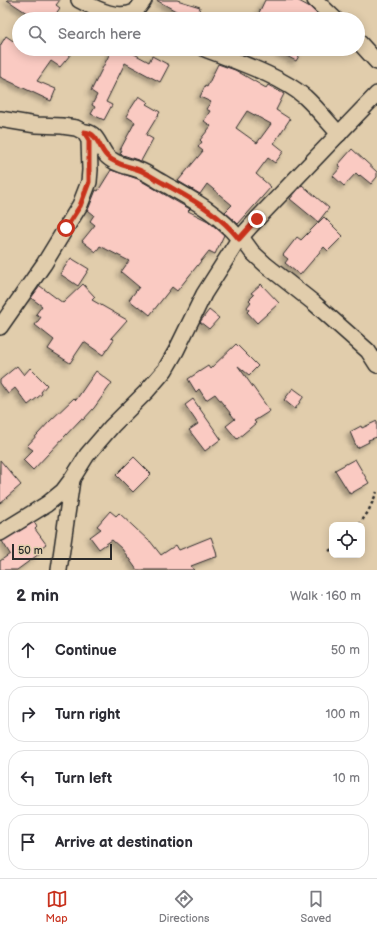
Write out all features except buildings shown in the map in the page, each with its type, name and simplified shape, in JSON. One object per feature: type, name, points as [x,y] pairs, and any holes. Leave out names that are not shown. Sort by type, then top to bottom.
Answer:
[{"type":"street","points":[[79,0],[102,12]]},
{"type":"street","points":[[315,0],[328,12]]},
{"type":"street","points":[[365,49],[377,62]]},
{"type":"street","points":[[224,56],[283,82],[305,97],[339,134]]},
{"type":"street","points":[[0,533],[47,504],[63,491],[87,455],[165,370],[204,294],[240,238],[377,94]]},
{"type":"street","points":[[0,119],[76,128],[84,132],[90,132],[106,155],[114,162],[139,170],[186,196],[230,227],[252,252],[266,265],[314,303],[368,351],[377,365]]},
{"type":"street","points":[[0,327],[44,264],[80,206],[90,176],[89,140],[84,132]]},
{"type":"street","points":[[59,570],[72,479]]},
{"type":"path","points":[[361,522],[368,512],[377,492]]},
{"type":"route","points":[[66,228],[80,206],[89,182],[89,140],[84,132],[90,132],[106,155],[114,162],[139,170],[186,196],[230,227],[239,239],[257,219]]}]
